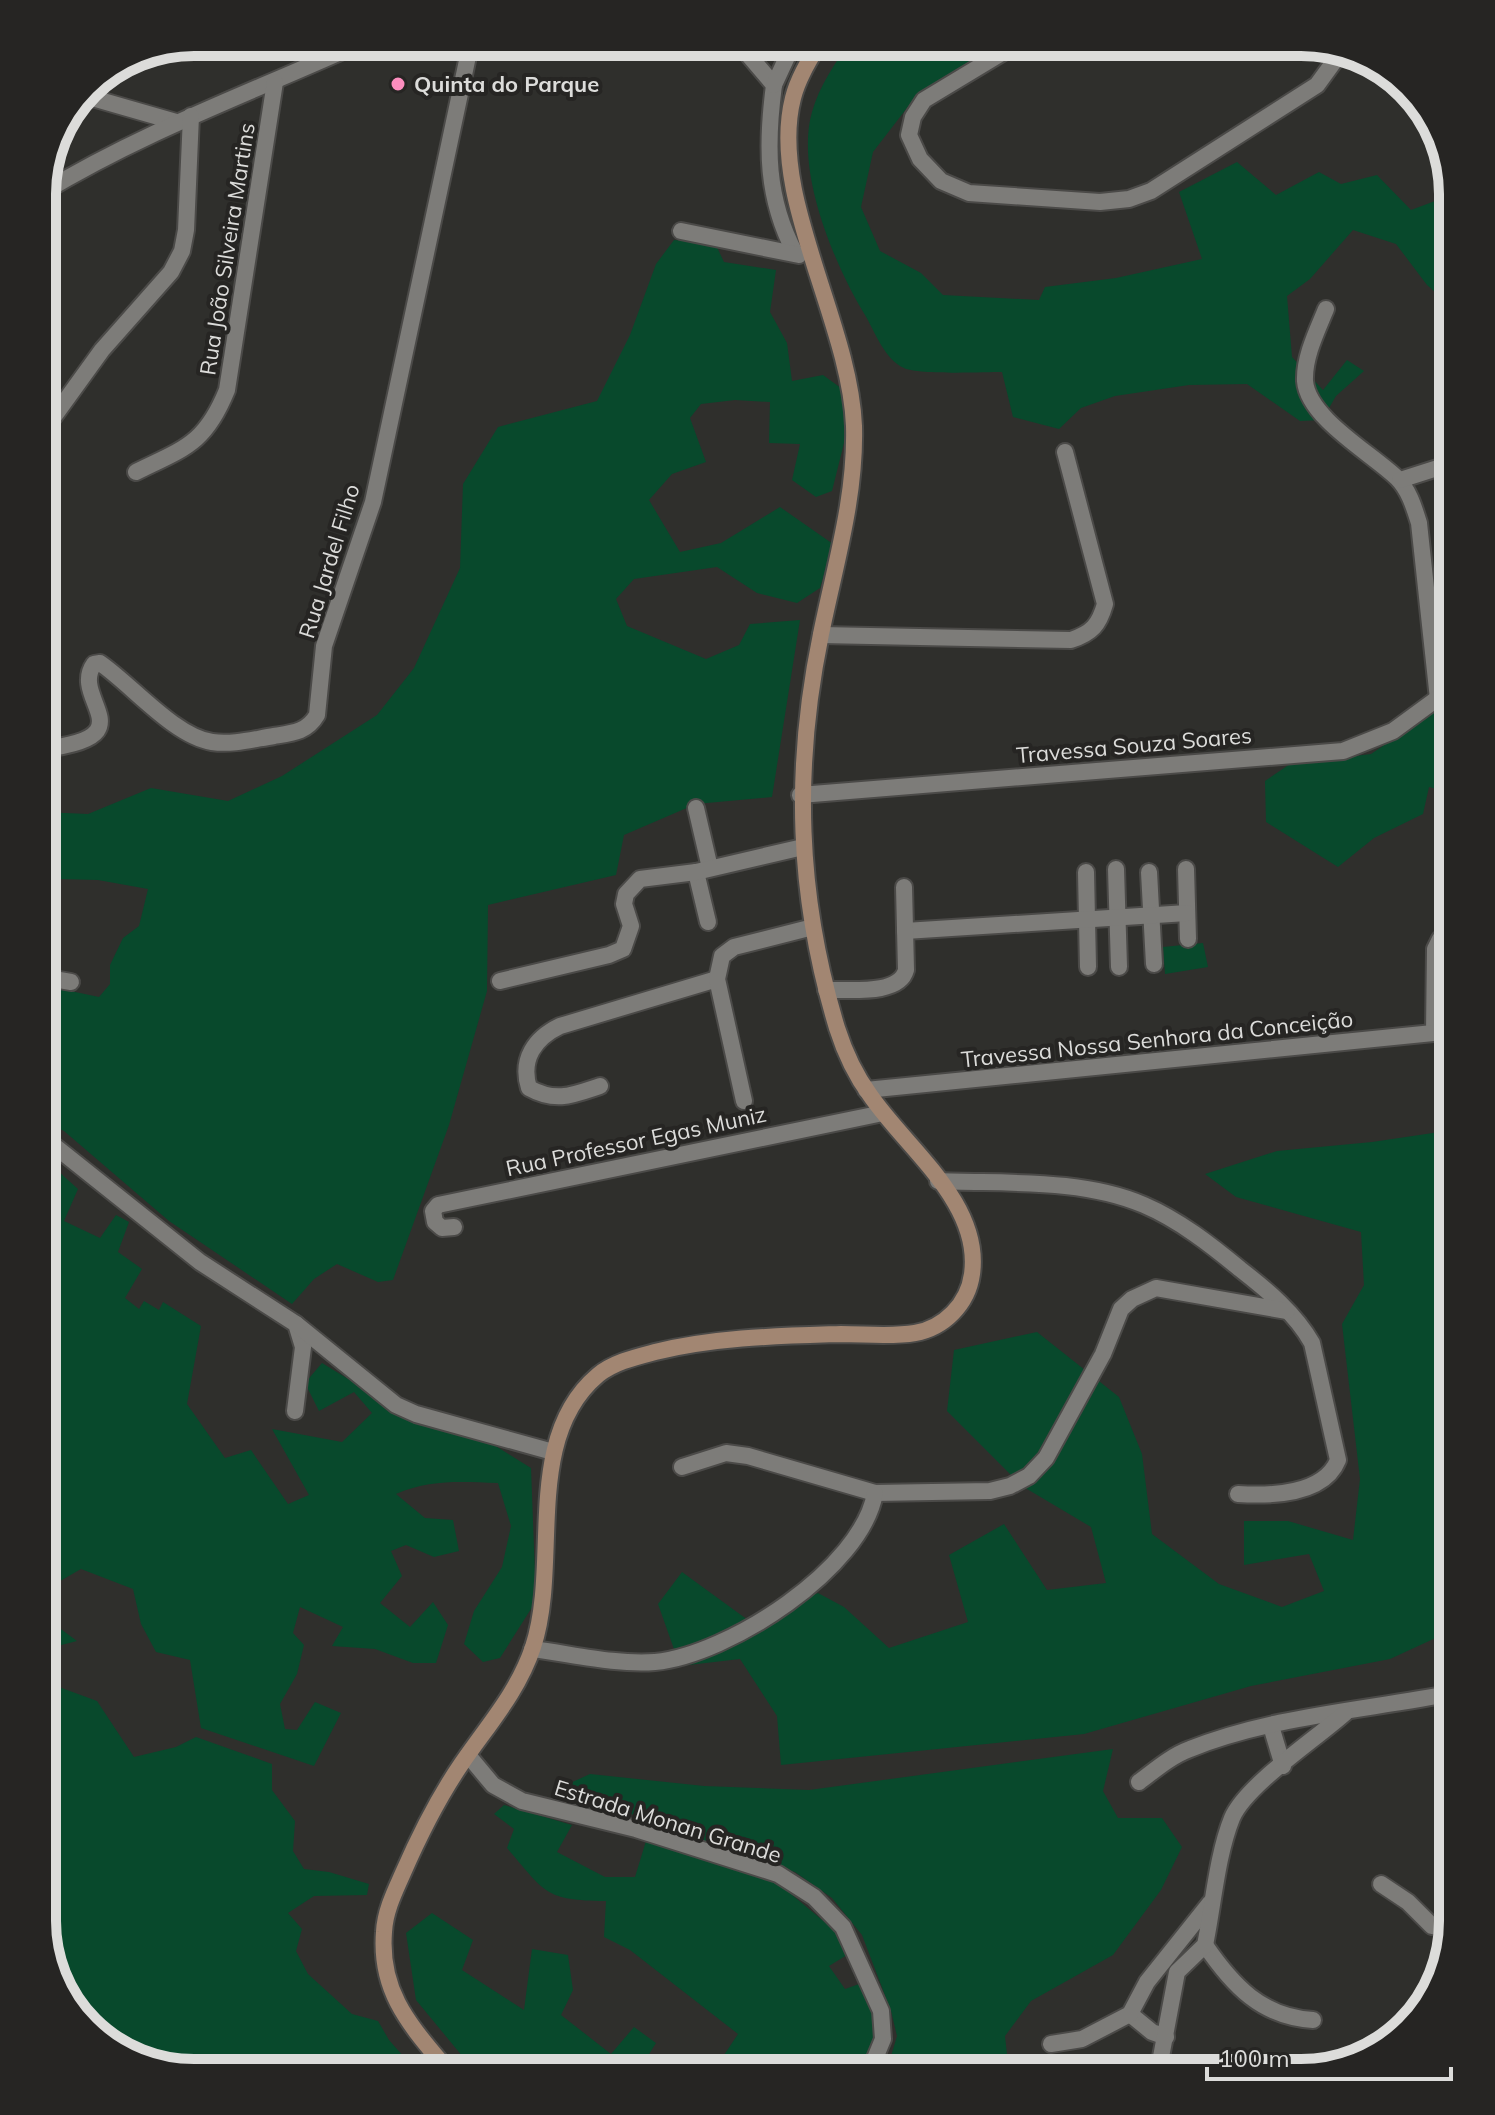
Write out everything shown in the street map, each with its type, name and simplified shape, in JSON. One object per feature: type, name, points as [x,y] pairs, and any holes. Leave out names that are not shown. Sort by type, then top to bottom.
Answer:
[{"type":"main road","points":[[438,2059],[409,2025],[390,1988],[383,1953],[384,1924],[423,1825],[516,1689],[532,1649],[542,1612],[553,1452],[574,1403],[600,1374],[630,1358],[692,1343],[767,1335],[918,1333],[947,1321],[964,1298],[972,1273],[969,1236],[957,1208],[866,1090],[840,1037],[813,927],[800,795],[811,692],[847,523],[854,432],[847,364],[796,196],[789,153],[793,98],[813,56]]},
{"type":"street","points":[[56,184],[95,161],[184,119],[332,56]]},
{"type":"street","name":"Rua Jardel Filho","points":[[56,747],[78,745],[94,735],[99,720],[89,673],[94,664],[100,663],[180,727],[211,742],[232,743],[296,733],[312,724],[317,715],[324,646],[373,502],[468,56]]},
{"type":"street","points":[[753,56],[774,85]]},
{"type":"street","points":[[787,56],[774,85],[768,169],[773,201],[795,253]]},
{"type":"street","points":[[997,56],[924,100],[913,117],[909,135],[920,159],[941,181],[969,193],[1100,202],[1129,199],[1151,191],[1317,85],[1335,61]]},
{"type":"street","name":"Rua João Silveira Martins","points":[[136,472],[190,446],[214,421],[227,390],[275,82]]},
{"type":"street","points":[[96,98],[184,119]]},
{"type":"street","points":[[56,414],[102,350],[171,272],[182,251],[186,230],[184,119]]},
{"type":"street","points":[[681,231],[795,253],[815,263]]},
{"type":"street","points":[[1326,309],[1312,341],[1305,378],[1308,397],[1321,413],[1400,480],[1419,523],[1438,699]]},
{"type":"street","points":[[821,635],[1071,640],[1090,634],[1100,621],[1105,604],[1065,452]]},
{"type":"street","points":[[1400,480],[1439,467]]},
{"type":"street","name":"Travessa Souza Soares","points":[[800,795],[1343,751],[1393,731],[1438,699]]},
{"type":"street","points":[[696,808],[708,922]]},
{"type":"street","points":[[500,981],[623,949],[631,926],[624,904],[631,886],[640,879],[703,870],[803,847]]},
{"type":"street","points":[[1116,869],[1119,967]]},
{"type":"street","points":[[1186,869],[1188,939]]},
{"type":"street","points":[[1086,872],[1088,967]]},
{"type":"street","points":[[1149,872],[1154,964]]},
{"type":"street","points":[[826,990],[898,984],[906,970],[904,887]]},
{"type":"street","points":[[905,931],[1187,913]]},
{"type":"street","points":[[744,1101],[717,979],[727,950],[813,927]]},
{"type":"street","points":[[1434,1033],[1435,949],[1439,941]]},
{"type":"street","points":[[56,979],[71,982]]},
{"type":"street","points":[[600,1086],[558,1099],[529,1088],[525,1073],[531,1049],[545,1033],[560,1026],[717,979]]},
{"type":"street","name":"Travessa Nossa Senhora da Conceição","points":[[866,1090],[1439,1032]]},
{"type":"street","name":"Rua Professor Egas Muniz","points":[[454,1227],[442,1228],[435,1222],[433,1211],[438,1205],[883,1113]]},
{"type":"street","points":[[56,1147],[200,1262],[296,1324],[396,1405],[416,1414],[553,1452]]},
{"type":"street","points":[[938,1181],[1064,1187],[1141,1203],[1169,1217],[1220,1252],[1287,1311],[1312,1343],[1338,1460],[1333,1473],[1323,1481],[1300,1489],[1266,1496],[1238,1494]]},
{"type":"street","points":[[682,1467],[726,1453],[748,1456],[875,1493],[990,1491],[1029,1476],[1046,1458],[1103,1354],[1121,1309],[1147,1292],[1156,1288],[1287,1311]]},
{"type":"street","points":[[295,1411],[303,1364],[303,1347],[296,1324]]},
{"type":"street","points":[[532,1649],[657,1662],[752,1629],[808,1588],[829,1568],[866,1519],[875,1493]]},
{"type":"street","points":[[1139,1782],[1167,1761],[1190,1749],[1271,1726],[1439,1696]]},
{"type":"street","points":[[1313,2020],[1290,2018],[1256,2003],[1227,1979],[1205,1945],[1210,1903],[1232,1819],[1253,1790],[1345,1713]]},
{"type":"street","points":[[1271,1726],[1283,1766]]},
{"type":"street","name":"Estrada Monan Grande","points":[[468,1755],[493,1785],[522,1801],[636,1829],[778,1874],[814,1897],[843,1927],[881,2011],[883,2039],[875,2059]]},
{"type":"street","points":[[1381,1884],[1408,1902],[1432,1926],[1439,1927]]},
{"type":"street","points":[[1161,2059],[1181,1954],[1210,1903]]},
{"type":"street","points":[[1051,2044],[1082,2039],[1130,2014],[1142,1989],[1181,1954],[1205,1945]]},
{"type":"street","points":[[1130,2014],[1152,2032],[1166,2037]]},
{"type":"green space","points":[[840,56],[989,56],[910,104],[873,152],[861,207],[880,251],[921,273],[943,295],[1039,300],[1045,287],[1116,278],[1202,259],[1179,192],[1237,162],[1276,195],[1319,172],[1341,184],[1377,175],[1411,210],[1435,201],[1439,234],[1439,296],[1427,285],[1396,244],[1353,230],[1310,279],[1287,296],[1292,357],[1323,390],[1347,360],[1364,371],[1336,396],[1322,420],[1300,421],[1247,384],[1189,385],[1115,396],[1081,408],[1059,429],[1013,417],[1002,372],[923,372],[904,368],[891,359],[881,345],[853,294],[820,216],[809,161],[808,136],[812,112]]},
{"type":"green space","points":[[674,240],[715,243],[724,262],[776,270],[770,312],[787,343],[792,381],[823,375],[845,391],[846,435],[832,491],[816,497],[792,480],[800,444],[769,443],[770,402],[735,400],[701,404],[690,418],[706,462],[672,474],[649,500],[680,552],[721,543],[780,507],[833,544],[820,588],[797,603],[757,593],[717,567],[634,579],[616,599],[627,626],[706,659],[739,645],[750,624],[800,620],[772,797],[696,804],[624,835],[616,875],[488,905],[487,991],[449,1125],[393,1280],[378,1282],[337,1264],[314,1279],[292,1304],[169,1221],[56,1127],[56,988],[99,997],[110,984],[110,965],[123,938],[139,926],[148,889],[98,880],[56,880],[56,813],[88,814],[151,788],[228,801],[282,776],[377,715],[414,668],[460,568],[463,484],[498,427],[597,401],[630,335],[656,264]]},
{"type":"green space","points":[[1439,708],[1439,790],[1429,787],[1423,814],[1374,838],[1338,867],[1266,822],[1265,781],[1290,764],[1371,754]]},
{"type":"green space","points":[[1203,943],[1208,967],[1165,974],[1163,947]]},
{"type":"green space","points":[[1439,1132],[1439,1636],[1390,1659],[1251,1686],[1084,1734],[781,1765],[777,1716],[740,1659],[680,1666],[658,1604],[682,1572],[752,1623],[818,1593],[844,1607],[889,1648],[968,1622],[949,1555],[1004,1524],[1047,1590],[1106,1583],[1091,1527],[1022,1486],[947,1411],[954,1350],[1037,1332],[1119,1397],[1142,1454],[1152,1534],[1219,1584],[1282,1607],[1324,1591],[1309,1554],[1244,1565],[1244,1521],[1288,1521],[1353,1540],[1360,1479],[1342,1324],[1364,1285],[1361,1232],[1236,1197],[1205,1174],[1277,1151]]},
{"type":"green space","points":[[58,1171],[78,1189],[64,1221],[100,1238],[116,1215],[129,1222],[118,1252],[142,1269],[125,1298],[139,1309],[144,1301],[159,1310],[163,1302],[201,1326],[187,1404],[225,1458],[251,1450],[288,1504],[309,1495],[272,1429],[342,1442],[372,1413],[354,1392],[319,1411],[305,1383],[322,1363],[381,1399],[475,1433],[531,1468],[536,1601],[500,1658],[483,1662],[464,1644],[474,1611],[502,1567],[511,1526],[498,1483],[446,1482],[396,1494],[425,1518],[453,1520],[459,1551],[434,1557],[406,1545],[391,1551],[402,1576],[380,1603],[410,1627],[433,1602],[448,1625],[436,1663],[413,1663],[375,1649],[332,1646],[343,1627],[300,1607],[293,1633],[304,1645],[297,1674],[280,1704],[285,1729],[297,1730],[315,1702],[341,1713],[314,1766],[201,1728],[190,1660],[156,1652],[141,1624],[133,1589],[81,1569],[56,1583]]},
{"type":"green space","points":[[56,1598],[58,1627],[77,1641],[56,1646]]},
{"type":"green space","points":[[56,1685],[97,1701],[134,1757],[176,1747],[196,1737],[272,1764],[272,1790],[295,1821],[293,1851],[304,1869],[329,1872],[369,1884],[367,1895],[314,1896],[288,1913],[302,1929],[296,1951],[308,1974],[352,2014],[378,2021],[406,2059],[185,2059],[150,2052],[125,2040],[97,2018],[75,1990],[57,1939]]},
{"type":"green space","points":[[1113,1749],[1103,1791],[1118,1818],[1162,1818],[1182,1847],[1161,1890],[1113,1955],[1031,2001],[1005,2036],[1007,2059],[890,2059],[897,2036],[891,2011],[862,1935],[832,1898],[795,1872],[690,1840],[566,1785],[590,1774],[704,1786],[809,1790]]},
{"type":"green space","points":[[504,1805],[572,1825],[557,1852],[605,1877],[635,1877],[646,1841],[773,1879],[839,1934],[847,1955],[829,1966],[845,1989],[862,1983],[880,2022],[865,2059],[721,2059],[738,2034],[630,1950],[604,1937],[606,1901],[558,1896],[539,1884],[507,1848],[514,1829],[494,1814]]},
{"type":"green space","points":[[432,1913],[473,1940],[462,1970],[524,2010],[532,1949],[568,1955],[573,1990],[561,2015],[611,2054],[634,2027],[656,2043],[646,2059],[466,2059],[416,2000],[406,1933]]},
{"type":"place","name":"Quinta do Parque","points":[[398,84]]}]
